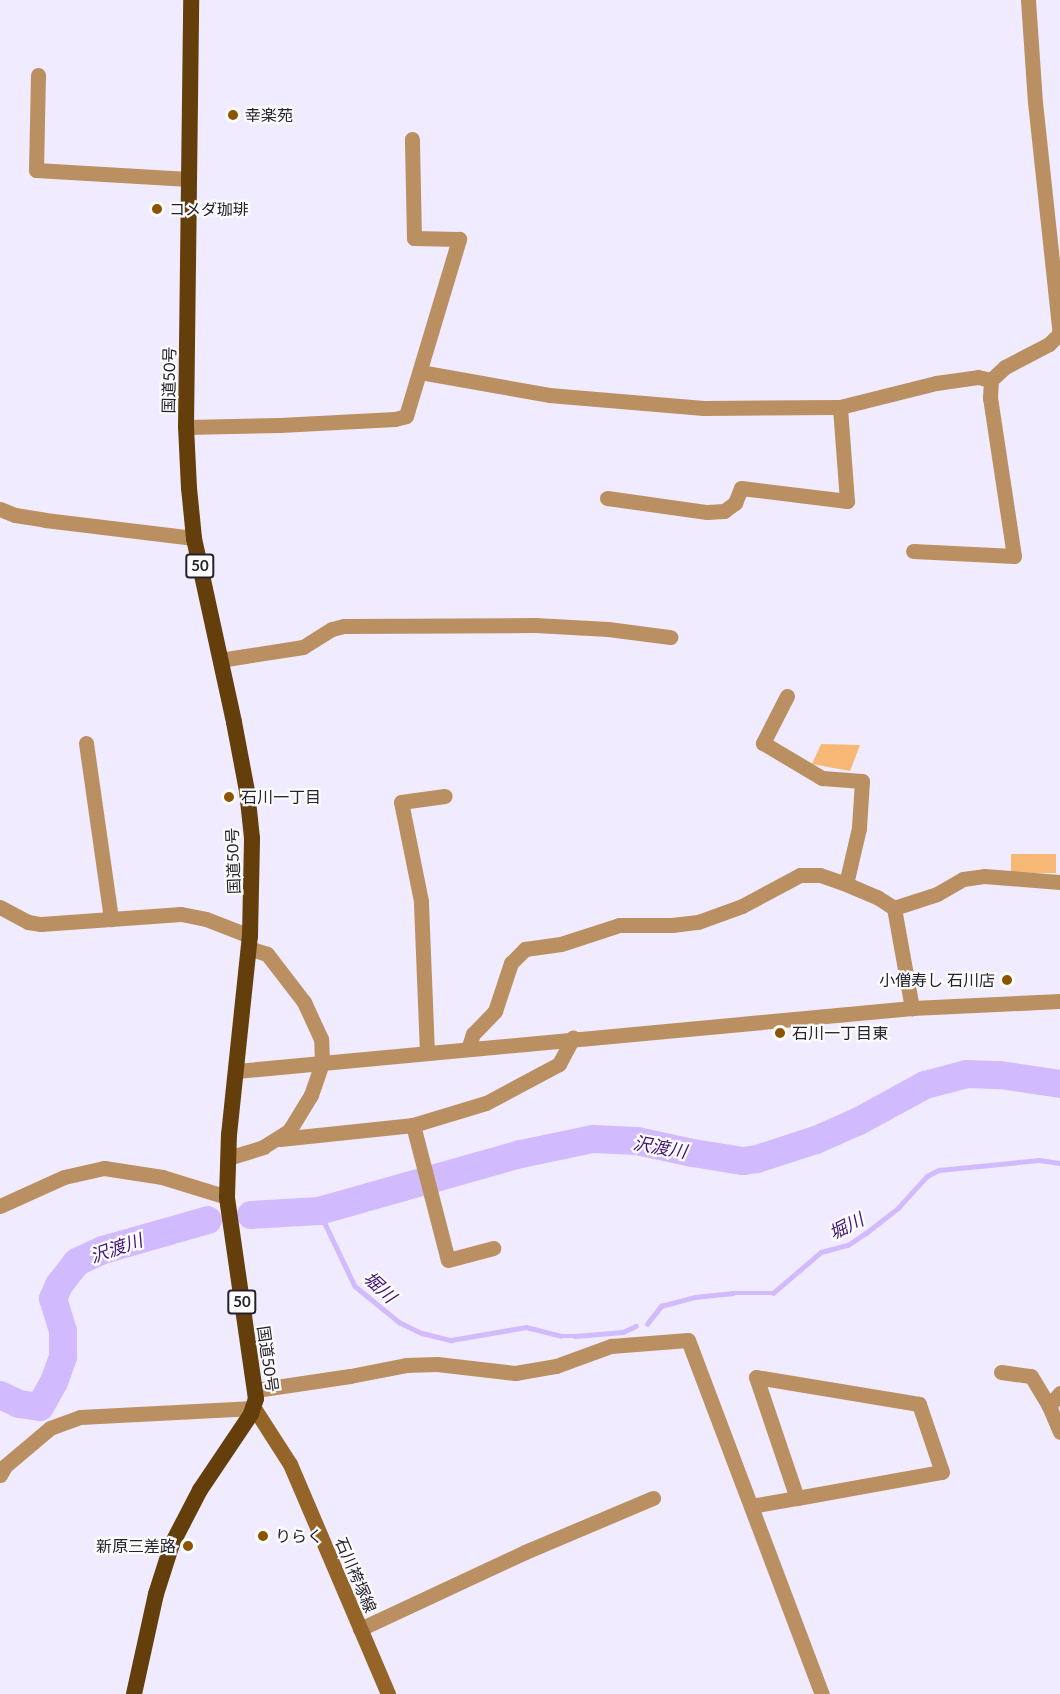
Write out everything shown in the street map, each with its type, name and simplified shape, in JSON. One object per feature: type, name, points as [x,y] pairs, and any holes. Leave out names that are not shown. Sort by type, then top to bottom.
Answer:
[{"type":"highway","name":"国道50号","points":[[134,1694],[153,1605],[171,1544],[200,1490],[255,1408],[256,1390],[227,1197],[228,1158],[249,942],[252,857],[247,791],[194,538],[186,427],[191,0]]},
{"type":"main road","name":"石川袴塚線","points":[[255,1408],[290,1464],[388,1694]]},
{"type":"street","points":[[914,551],[1014,556],[990,398],[991,380],[1005,367],[1049,344],[1060,334],[1035,102],[1028,0]]},
{"type":"street","points":[[38,75],[36,170],[189,179]]},
{"type":"street","points":[[186,427],[280,426],[395,419],[406,416],[410,410],[459,239],[414,238],[412,139]]},
{"type":"street","points":[[420,372],[549,395],[703,408],[840,407],[936,383],[978,377],[991,380]]},
{"type":"street","points":[[607,498],[707,512],[724,511],[730,507],[735,503],[741,488],[847,501],[840,407]]},
{"type":"street","points":[[0,509],[15,515],[45,520],[194,538]]},
{"type":"street","points":[[220,660],[303,647],[332,629],[344,626],[535,625],[608,629],[670,637]]},
{"type":"street","points":[[787,696],[763,743],[822,778],[862,781],[857,837],[846,884]]},
{"type":"street","points":[[86,743],[111,919]]},
{"type":"street","points":[[427,1053],[421,901],[401,802],[446,796]]},
{"type":"street","points":[[468,1049],[473,1034],[495,1011],[511,963],[525,949],[561,944],[619,925],[672,925],[698,922],[742,906],[800,874],[820,875],[846,884],[877,897],[894,908],[912,1008]]},
{"type":"street","points":[[894,908],[937,894],[963,879],[984,876],[1060,882]]},
{"type":"street","points":[[0,907],[28,922],[41,924],[187,915],[249,942],[267,954],[304,1002],[321,1039],[322,1063],[319,1078],[302,1112],[280,1139]]},
{"type":"street","points":[[236,1071],[912,1008],[1060,1001]]},
{"type":"street","points":[[228,1158],[280,1139],[413,1125],[486,1103],[559,1064],[573,1038]]},
{"type":"street","points":[[413,1125],[448,1260],[493,1248]]},
{"type":"street","points":[[0,1206],[64,1177],[104,1168],[162,1177],[227,1197]]},
{"type":"street","points":[[256,1390],[406,1365],[437,1364],[515,1373],[556,1366],[611,1346],[688,1340],[822,1694]]},
{"type":"street","points":[[1001,1372],[1031,1376],[1049,1406],[1060,1432]]},
{"type":"street","points":[[751,1506],[942,1472],[919,1404],[756,1377],[797,1497]]},
{"type":"street","points":[[1049,1406],[1060,1393]]},
{"type":"street","points":[[0,1475],[5,1466],[50,1428],[80,1417],[255,1408]]},
{"type":"street","points":[[360,1629],[525,1552],[654,1498]]},
{"type":"shaded area","points":[[821,744],[860,745],[850,771],[812,764]]},
{"type":"shaded area","points":[[1011,854],[1056,854],[1056,873],[1011,873]]},
{"type":"waterway","name":"沢渡川","points":[[251,1215],[319,1211],[521,1154],[593,1139],[637,1141],[743,1161],[757,1159],[816,1140],[859,1121],[925,1085],[967,1074],[1000,1075],[1060,1084]]},
{"type":"waterway","name":"堀川","points":[[647,1324],[661,1306],[695,1297],[733,1293],[773,1293],[821,1252],[848,1245],[866,1233],[898,1208],[927,1176],[939,1170],[1039,1160],[1060,1163]]},
{"type":"waterway","name":"堀川","points":[[319,1211],[355,1286],[399,1322],[422,1333],[451,1340],[526,1327],[561,1336],[575,1336],[623,1332],[636,1326]]},
{"type":"waterway","name":"沢渡川","points":[[0,1395],[19,1404],[40,1407],[54,1382],[63,1357],[63,1331],[53,1299],[59,1285],[77,1262],[103,1250],[208,1220]]},
{"type":"place","name":"幸楽苑","points":[[233,115]]},
{"type":"place","name":"コメダ珈琲","points":[[157,209]]},
{"type":"place","name":"石川一丁目","points":[[229,797]]},
{"type":"place","name":"小僧寿し 石川店","points":[[1007,980]]},
{"type":"place","name":"石川一丁目東","points":[[780,1033]]},
{"type":"place","name":"りらく","points":[[263,1536]]},
{"type":"place","name":"新原三差路","points":[[188,1546]]}]
